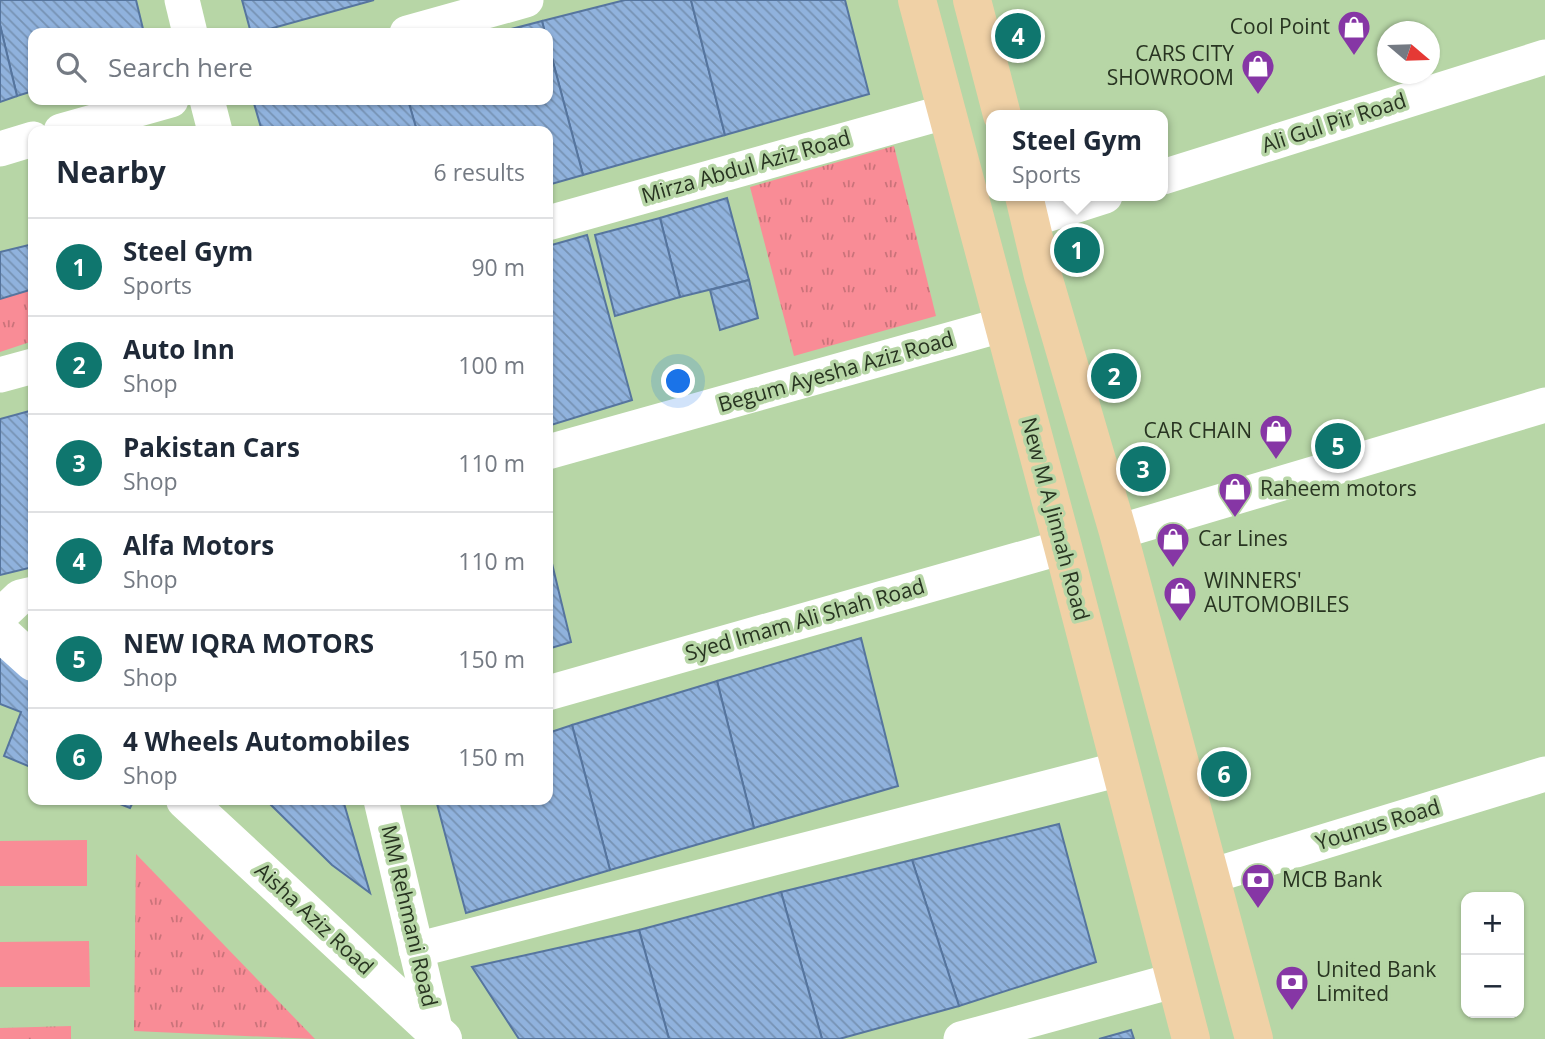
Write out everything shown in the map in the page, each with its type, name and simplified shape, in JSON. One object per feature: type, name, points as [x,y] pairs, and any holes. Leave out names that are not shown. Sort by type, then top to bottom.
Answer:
[{"type":"main road","name":"New M A Jinnah Road","points":[[917,0],[1191,1039]]},
{"type":"main road","points":[[972,0],[1001,110]]},
{"type":"main road","points":[[1027,208],[1043,276],[1118,532],[1254,1039]]},
{"type":"street","points":[[182,0],[189,28]]},
{"type":"street","points":[[425,28],[526,0]]},
{"type":"street","name":"Ali Gul Pir Road","points":[[1168,175],[1545,57]]},
{"type":"street","points":[[79,126],[153,105]]},
{"type":"street","points":[[208,105],[214,126]]},
{"type":"street","name":"Mirza Abdul Aziz Road","points":[[553,222],[945,111]]},
{"type":"street","points":[[0,149],[28,141]]},
{"type":"street","points":[[1027,208],[1072,201]]},
{"type":"street","name":"Begum Ayesha Aziz Road","points":[[553,451],[1002,325]]},
{"type":"street","points":[[0,374],[28,367]]},
{"type":"street","points":[[1118,532],[1545,405]]},
{"type":"street","name":"Syed Imam Ali Shah Road","points":[[553,692],[1063,547]]},
{"type":"street","points":[[0,616],[20,597],[28,595]]},
{"type":"street","points":[[0,632],[28,657]]},
{"type":"street","points":[[416,950],[1120,769]]},
{"type":"street","name":"Younus Road","points":[[1212,876],[1545,774]]},
{"type":"street","name":"Aisha Aziz Road","points":[[190,805],[439,1036]]},
{"type":"street","name":"MM Rehmani Road","points":[[382,805],[439,1036]]},
{"type":"street","points":[[961,1039],[1176,980]]},
{"type":"green space","points":[[894,146],[936,316],[794,356],[750,187]]},
{"type":"green space","points":[[28,291],[28,343],[0,352],[0,299]]},
{"type":"green space","points":[[87,840],[87,886],[0,886],[0,841]]},
{"type":"green space","points":[[136,854],[315,1039],[134,1031]]},
{"type":"green space","points":[[89,941],[90,987],[0,987],[0,942]]},
{"type":"green space","points":[[71,1026],[71,1039],[0,1039],[0,1028]]},
{"type":"building","points":[[0,0],[136,0],[143,28],[28,28],[28,93],[17,96],[0,25]]},
{"type":"building","points":[[242,0],[374,0],[273,28],[250,28]]},
{"type":"building","points":[[625,0],[691,0],[725,135],[583,175],[553,62],[553,28],[544,28],[542,21]]},
{"type":"building","points":[[691,0],[845,0],[869,94],[725,135]]},
{"type":"building","points":[[542,21],[544,28],[515,28]]},
{"type":"building","points":[[0,25],[17,96],[0,102]]},
{"type":"building","points":[[553,62],[583,175],[553,184],[553,126],[416,126],[409,105],[553,105]]},
{"type":"building","points":[[254,105],[409,105],[416,126],[261,126]]},
{"type":"building","points":[[727,198],[749,280],[680,297],[660,218]]},
{"type":"building","points":[[660,218],[680,297],[615,316],[595,235]]},
{"type":"building","points":[[587,235],[632,400],[553,424],[553,245]]},
{"type":"building","points":[[28,245],[28,291],[0,299],[0,252]]},
{"type":"building","points":[[749,280],[758,318],[720,330],[710,290]]},
{"type":"building","points":[[28,411],[28,568],[0,575],[0,419]]},
{"type":"building","points":[[553,568],[571,642],[553,647]]},
{"type":"building","points":[[861,638],[898,786],[754,828],[717,681]]},
{"type":"building","points":[[0,652],[28,677],[28,766],[4,756],[21,712],[0,704]]},
{"type":"building","points":[[717,681],[754,828],[610,870],[572,725]]},
{"type":"building","points":[[572,725],[610,870],[466,913],[437,805],[553,805],[553,731]]},
{"type":"building","points":[[271,805],[344,805],[370,893],[332,865]]},
{"type":"building","points":[[1059,824],[1096,962],[959,1006],[912,860]]},
{"type":"building","points":[[912,860],[959,1006],[839,1039],[822,1039],[781,892]]},
{"type":"building","points":[[781,892],[822,1039],[669,1039],[639,930]]},
{"type":"building","points":[[639,930],[669,1039],[519,1039],[472,967]]},
{"type":"building","points":[[1131,1030],[1134,1039],[1099,1039]]},
{"type":"place","name":"Alfa Motors","points":[[1018,36]]},
{"type":"place","name":"Cool Point","points":[[1354,57]]},
{"type":"place","name":"CARS CITY SHOWROOM","points":[[1258,96]]},
{"type":"place","name":"Steel Gym","points":[[1077,250]]},
{"type":"place","name":"Auto Inn","points":[[1114,376]]},
{"type":"place","name":"NEW IQRA MOTORS","points":[[1338,446]]},
{"type":"place","name":"CAR CHAIN","points":[[1276,461]]},
{"type":"place","name":"Pakistan Cars","points":[[1143,469]]},
{"type":"place","name":"Raheem motors","points":[[1235,519]]},
{"type":"place","name":"Car Lines","points":[[1173,569]]},
{"type":"place","name":"WINNERS' AUTOMOBILES","points":[[1180,623]]},
{"type":"place","name":"4 Wheels Automobiles","points":[[1224,774]]},
{"type":"place","name":"MCB Bank","points":[[1258,910]]},
{"type":"place","name":"United Bank Limited","points":[[1292,1012]]}]
